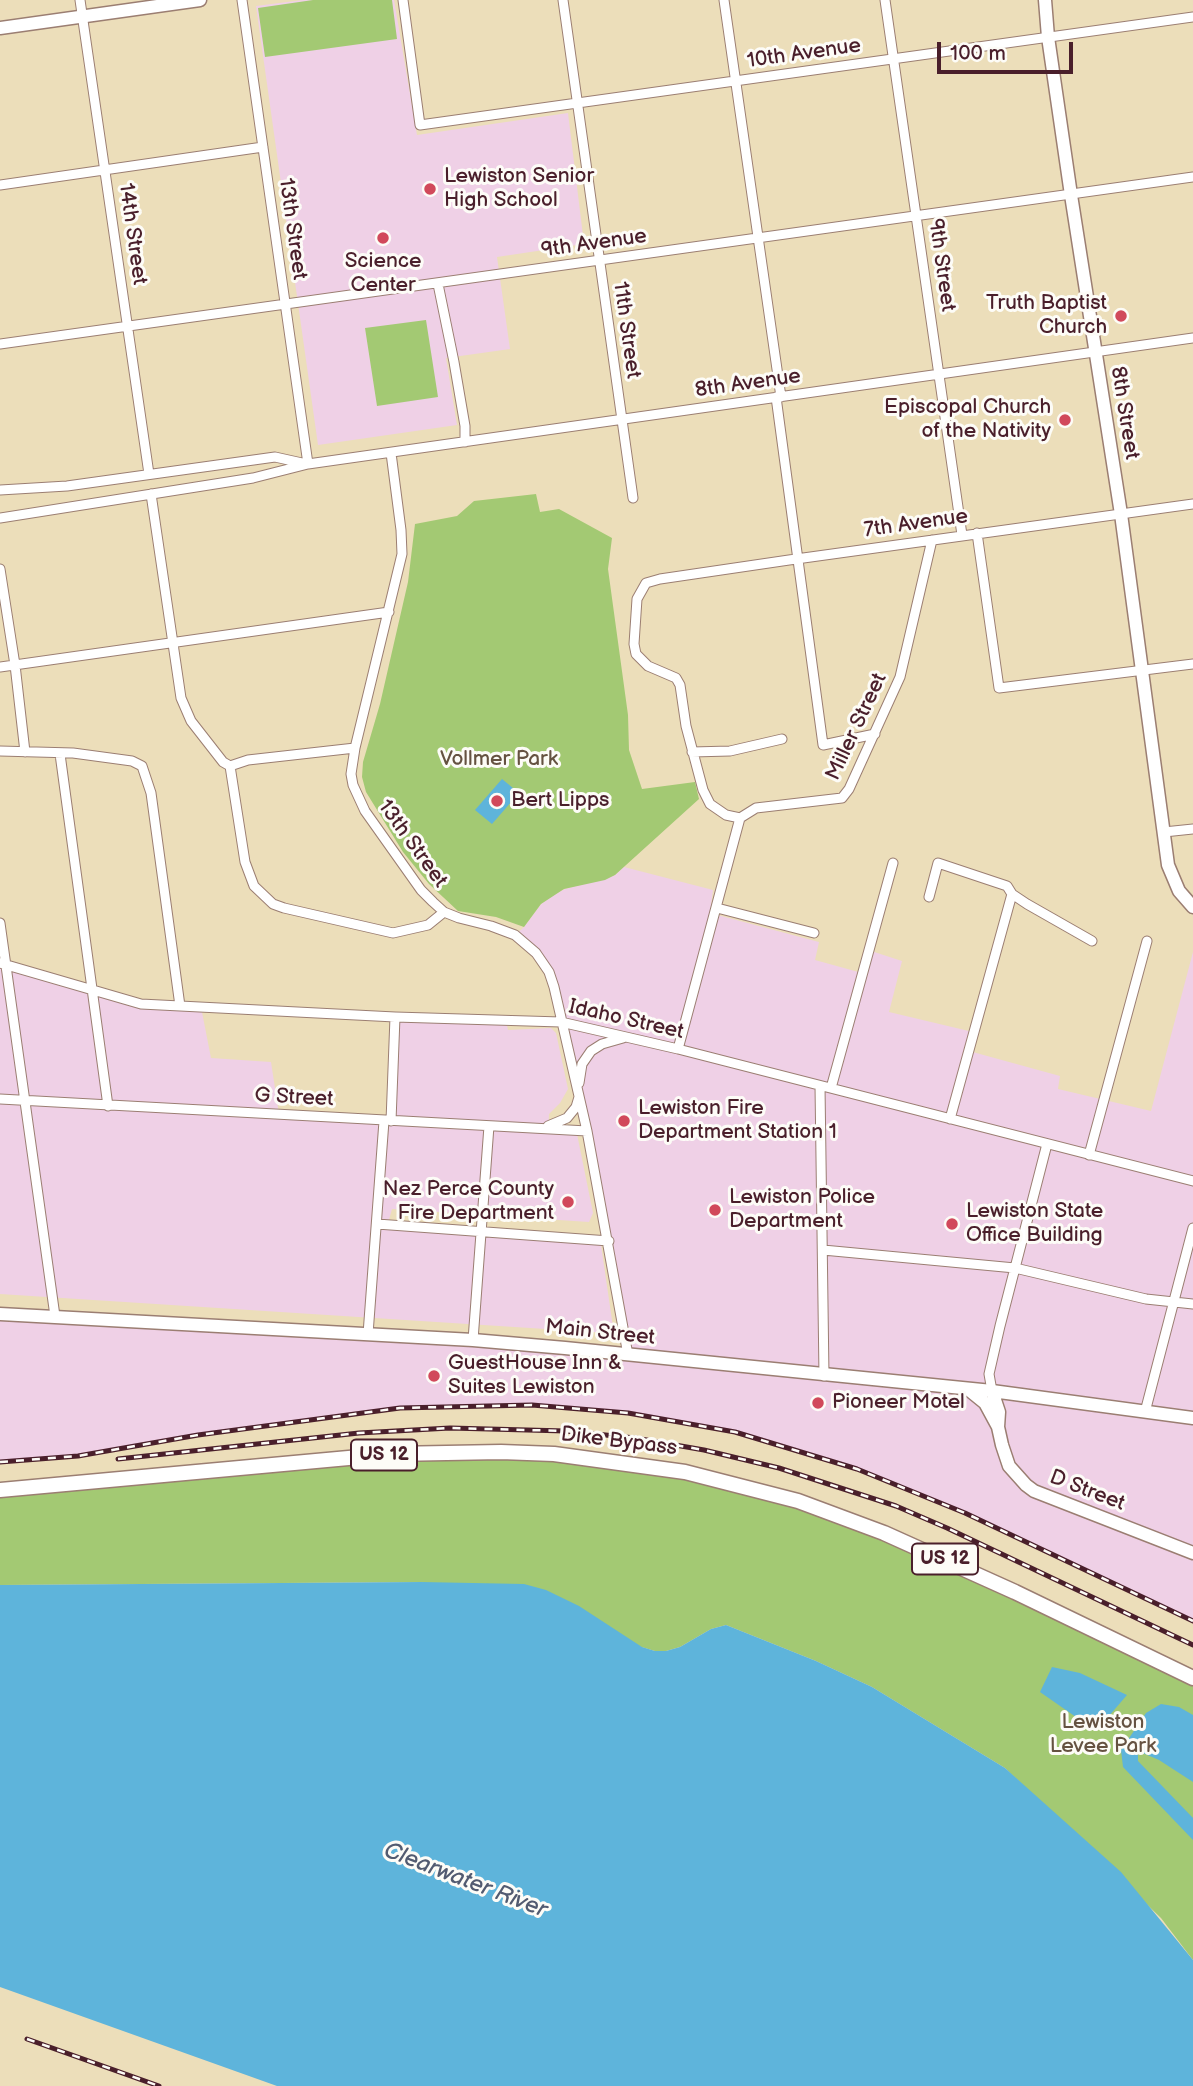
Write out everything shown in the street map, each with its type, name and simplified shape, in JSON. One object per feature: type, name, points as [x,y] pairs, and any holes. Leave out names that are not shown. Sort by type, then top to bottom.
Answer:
[{"type":"highway","name":"Dike Bypass","points":[[0,1490],[392,1454],[554,1454],[674,1470],[764,1491],[865,1525],[1015,1592],[1193,1678]]},
{"type":"main road","points":[[0,28],[200,0]]},
{"type":"main road","name":"8th Street","points":[[1045,0],[1070,195],[1121,514],[1168,865],[1173,881],[1193,907]]},
{"type":"main road","name":"Main Street","points":[[0,1314],[473,1340],[992,1391],[1193,1418]]},
{"type":"main road","points":[[969,1389],[985,1403],[998,1427]]},
{"type":"main road","name":"D Street","points":[[992,1391],[999,1412],[998,1427],[1009,1466],[1034,1491],[1193,1553]]},
{"type":"main road","points":[[999,1412],[1013,1403],[1055,1400]]},
{"type":"street","name":"14th Street","points":[[80,0],[149,474]]},
{"type":"street","name":"13th Street","points":[[242,0],[307,464]]},
{"type":"street","name":"10th Avenue","points":[[403,0],[421,125],[1193,17]]},
{"type":"street","name":"11th Street","points":[[563,0],[633,498]]},
{"type":"street","points":[[724,0],[823,745],[875,734]]},
{"type":"street","name":"9th Street","points":[[885,0],[962,535]]},
{"type":"street","points":[[0,185],[263,147]]},
{"type":"street","name":"9th Avenue","points":[[0,344],[1193,177]]},
{"type":"street","points":[[438,284],[465,426],[465,442]]},
{"type":"street","name":"8th Avenue","points":[[0,517],[265,476],[278,470],[307,464],[1193,338]]},
{"type":"street","name":"13th Street","points":[[391,453],[402,554],[355,748],[351,774],[356,795],[421,890],[444,912],[503,930],[526,944],[549,972],[587,1131],[628,1355]]},
{"type":"street","name":"8th Avenue","points":[[0,490],[67,486],[275,457],[307,464]]},
{"type":"street","points":[[151,494],[184,710],[223,762],[230,766],[248,760],[355,748]]},
{"type":"street","name":"7th Avenue","points":[[692,752],[680,685],[676,678],[648,666],[636,654],[634,644],[637,598],[646,583],[799,558],[1193,504]]},
{"type":"street","points":[[977,533],[999,688],[1193,663]]},
{"type":"street","name":"Miller Street","points":[[740,818],[755,808],[842,798],[849,789],[906,659],[932,540]]},
{"type":"street","points":[[0,569],[15,665],[24,752]]},
{"type":"street","points":[[0,667],[389,612]]},
{"type":"street","points":[[678,1049],[740,818],[726,815],[710,804],[692,752],[730,751],[782,740]]},
{"type":"street","points":[[0,751],[132,761],[142,766],[150,793],[180,1006]]},
{"type":"street","points":[[60,754],[108,1106]]},
{"type":"street","points":[[230,766],[247,870],[259,893],[272,904],[393,933],[428,925],[444,912]]},
{"type":"street","points":[[1164,832],[1193,829]]},
{"type":"street","points":[[831,1088],[892,863]]},
{"type":"street","points":[[929,897],[938,863],[1007,886],[1012,894],[1092,941]]},
{"type":"street","points":[[950,1119],[1012,894]]},
{"type":"street","points":[[717,908],[814,933]]},
{"type":"street","points":[[0,923],[3,963],[55,1316]]},
{"type":"street","points":[[1089,1155],[1147,941]]},
{"type":"street","name":"Idaho Street","points":[[3,963],[141,1004],[396,1017],[561,1021],[1193,1181]]},
{"type":"street","points":[[368,1334],[396,1017]]},
{"type":"street","points":[[540,1129],[567,1118],[576,1107],[582,1064],[591,1051],[602,1044],[628,1037]]},
{"type":"street","points":[[820,1086],[824,1376]]},
{"type":"street","name":"G Street","points":[[0,1100],[587,1131]]},
{"type":"street","points":[[473,1340],[489,1126]]},
{"type":"street","points":[[992,1391],[989,1374],[1047,1144]]},
{"type":"street","points":[[377,1224],[609,1241]]},
{"type":"street","points":[[1144,1412],[1193,1228]]},
{"type":"street","points":[[823,1250],[1016,1268],[1146,1299],[1193,1304]]},
{"type":"shaded area","name":"Lewiston Senior High School","points":[[303,0],[394,0],[417,135],[568,113],[584,244],[497,257],[510,349],[446,358],[457,425],[318,445],[256,6]]},
{"type":"shaded area","points":[[624,867],[713,890],[710,913],[819,942],[815,960],[862,973],[868,950],[902,961],[889,1012],[973,1032],[969,1051],[1060,1076],[1058,1089],[1151,1111],[1193,952],[1193,1621],[917,1492],[857,1469],[763,1439],[681,1421],[583,1408],[477,1405],[400,1408],[198,1435],[123,1450],[0,1461],[0,1314],[628,1354],[609,1241],[549,972],[515,935],[541,904],[553,895],[615,875]]},
{"type":"shaded area","points":[[0,963],[128,1001],[201,1007],[211,1058],[271,1062],[279,1114],[391,1121],[395,1017],[506,1021],[508,1030],[551,1028],[556,1033],[568,1089],[560,1103],[549,1114],[548,1134],[577,1134],[593,1213],[589,1222],[392,1209],[387,1227],[601,1245],[613,1327],[608,1333],[0,1294]]},
{"type":"green space","points":[[313,0],[392,0],[397,39],[265,57],[258,8]]},
{"type":"green space","points":[[426,320],[438,397],[377,406],[365,328]]},
{"type":"green space","name":"Vollmer Park","points":[[536,494],[540,512],[559,509],[612,538],[608,569],[628,715],[629,750],[642,789],[695,782],[699,799],[615,875],[605,880],[564,889],[541,904],[524,927],[496,917],[458,911],[429,884],[403,852],[366,792],[362,777],[363,762],[380,704],[408,582],[415,524],[457,516],[474,501]]},
{"type":"green space","name":"Lewiston Levee Park","points":[[392,1454],[576,1456],[798,1501],[1193,1678],[1193,1960],[1161,1918],[1005,1768],[872,1687],[726,1625],[711,1629],[680,1647],[655,1651],[421,1582],[0,1585],[0,1490]]},
{"type":"water","name":"Bert Lipps","points":[[502,779],[519,793],[492,824],[475,810]]},
{"type":"water","name":"Clearwater River","points":[[421,1582],[524,1584],[546,1590],[579,1606],[642,1647],[655,1651],[680,1647],[711,1629],[726,1625],[872,1687],[1005,1768],[1121,1872],[1193,1960],[1193,2086],[277,2086],[0,1987],[0,1585]]},
{"type":"water","points":[[1052,1667],[1080,1673],[1127,1695],[1096,1731],[1040,1692]]},
{"type":"water","points":[[1161,1704],[1179,1707],[1193,1715],[1193,1782],[1159,1760],[1138,1751],[1138,1761],[1193,1818],[1193,1840],[1123,1767],[1121,1750],[1146,1713]]},
{"type":"railway","points":[[0,1462],[78,1456],[198,1435],[400,1408],[532,1405],[628,1413],[735,1432],[857,1469],[965,1513],[1193,1621]]},
{"type":"railway","points":[[118,1459],[359,1433],[450,1428],[566,1431],[635,1438],[704,1450],[779,1468],[896,1506],[1193,1645]]},
{"type":"railway","points":[[27,2039],[159,2086]]},
{"type":"place","name":"Lewiston Senior High School","points":[[430,189]]},
{"type":"place","name":"Science Center","points":[[383,238]]},
{"type":"place","name":"Truth Baptist Church","points":[[1121,316]]},
{"type":"place","name":"Episcopal Church of the Nativity","points":[[1065,420]]},
{"type":"place","name":"Bert Lipps","points":[[497,801]]},
{"type":"place","name":"Lewiston Fire Department Station 1","points":[[624,1121]]},
{"type":"place","name":"Nez Perce County Fire Department","points":[[568,1202]]},
{"type":"place","name":"Lewiston Police Department","points":[[715,1210]]},
{"type":"place","name":"Lewiston State Office Building","points":[[952,1224]]},
{"type":"place","name":"GuestHouse Inn & Suites Lewiston","points":[[434,1376]]},
{"type":"place","name":"Pioneer Motel","points":[[818,1403]]}]
